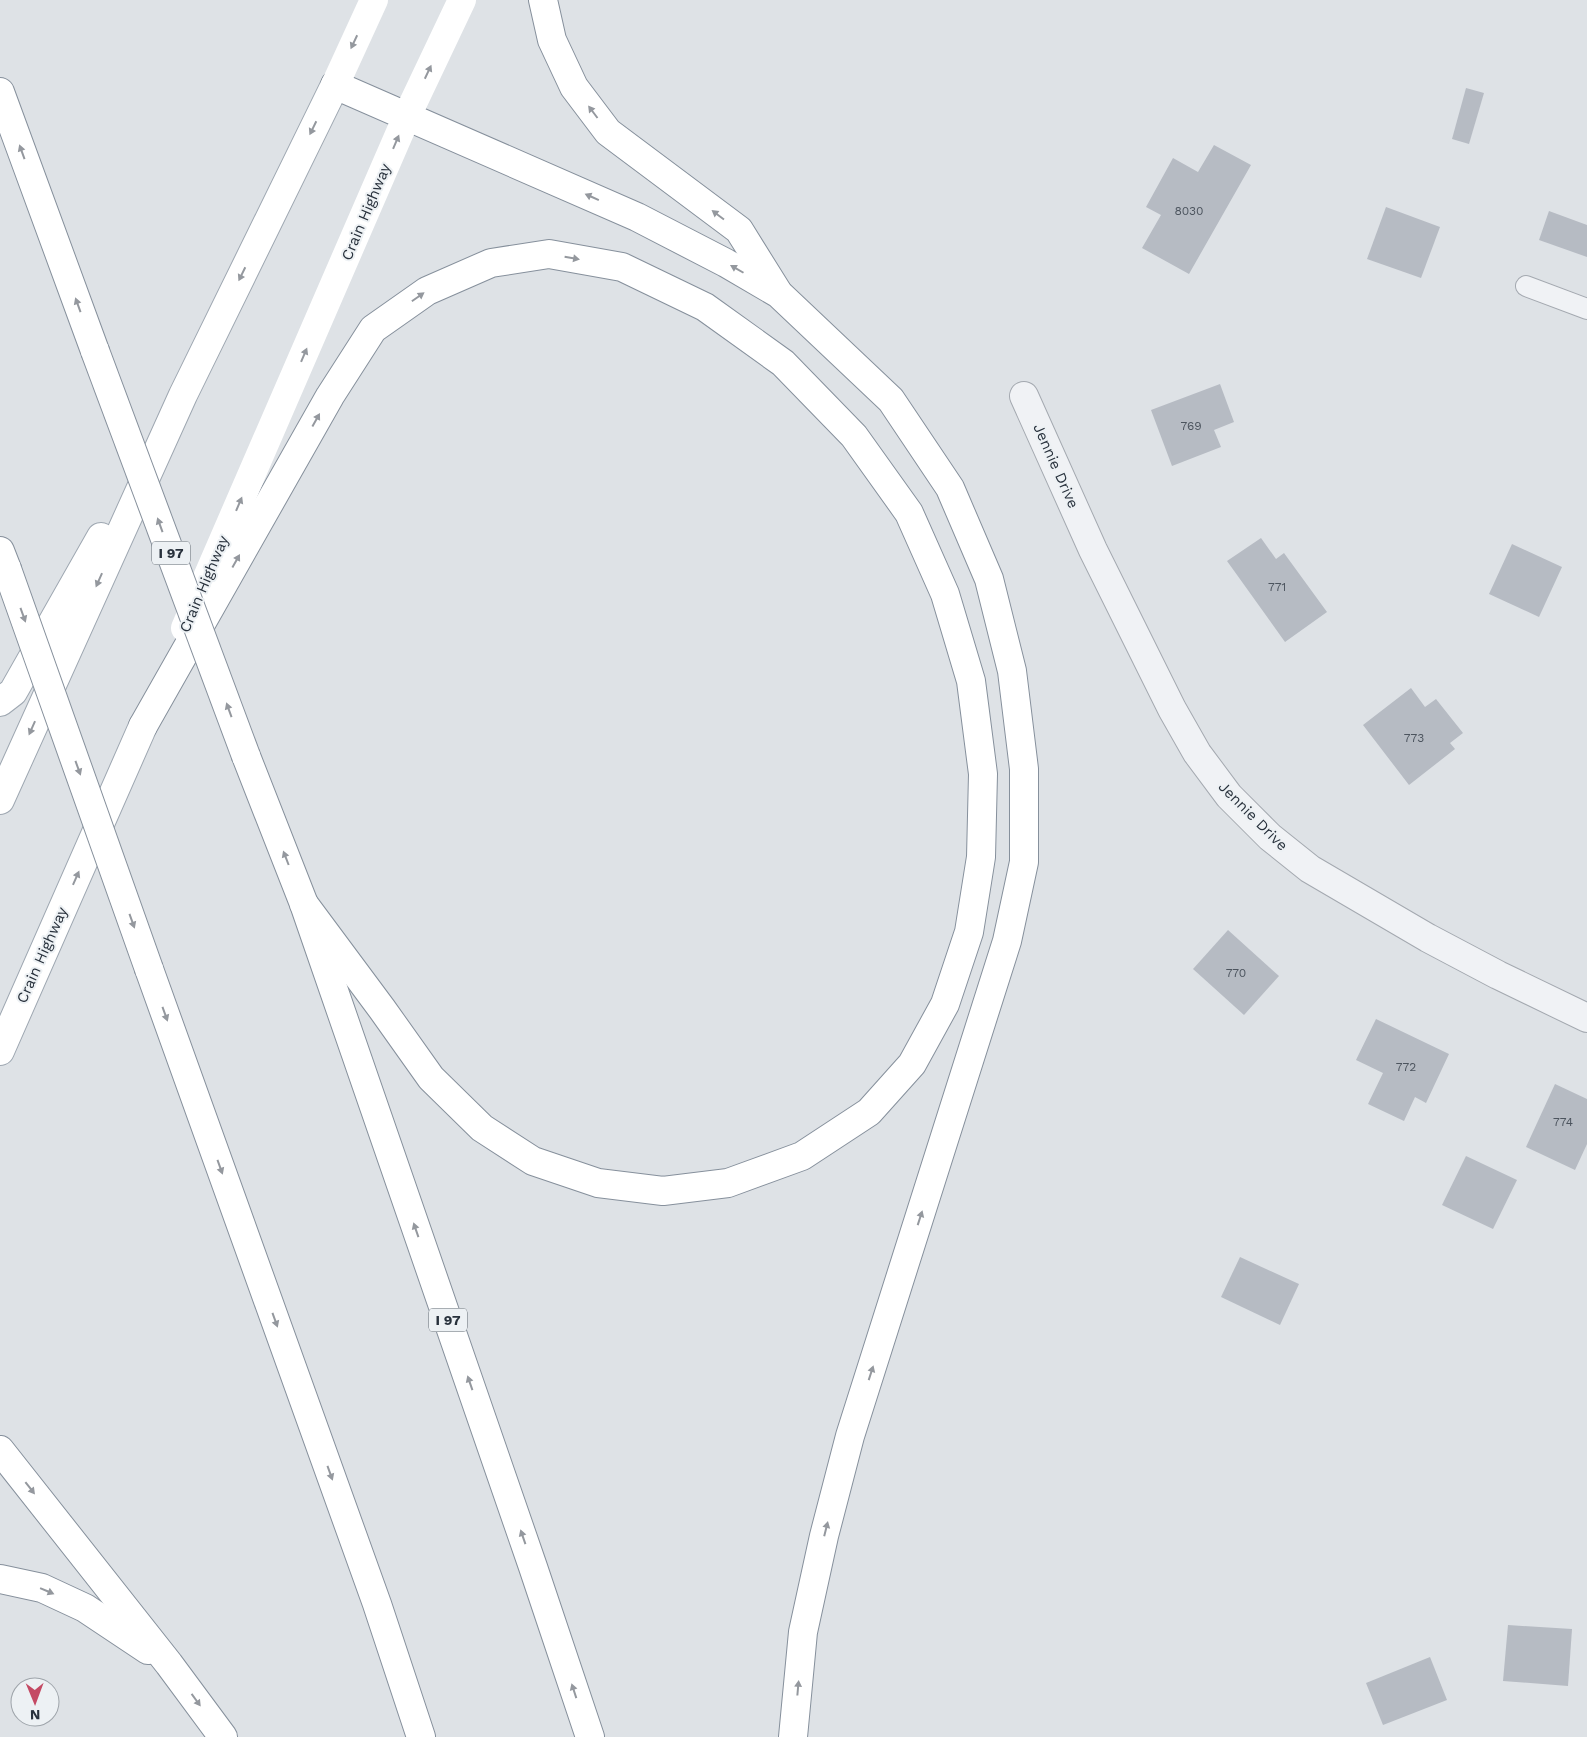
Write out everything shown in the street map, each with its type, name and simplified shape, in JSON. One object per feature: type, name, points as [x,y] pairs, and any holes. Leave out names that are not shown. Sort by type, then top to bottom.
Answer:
[{"type":"main road","points":[[0,800],[183,395],[335,85],[374,0]]},
{"type":"main road","points":[[543,0],[552,40],[574,86],[608,132],[738,230],[779,294]]},
{"type":"main road","name":"Crain Highway","points":[[0,1051],[457,5]]},
{"type":"main road","points":[[335,85],[638,217],[726,263],[779,294],[890,400],[950,488],[989,578],[1012,671],[1024,769],[1024,862],[1007,941],[850,1436],[824,1536],[803,1632],[793,1737]]},
{"type":"main road","name":"I 97","points":[[0,92],[246,756],[304,904],[533,1566],[590,1737]]},
{"type":"main road","points":[[143,726],[330,396],[373,329],[427,291],[491,263],[549,254],[622,267],[706,307],[783,362],[854,436],[909,513],[946,594],[971,681],[982,774],[981,857],[969,932],[944,1004],[912,1064],[870,1112],[802,1156],[728,1184],[663,1191],[598,1183],[533,1160],[482,1128],[431,1078],[304,904]]},
{"type":"main road","points":[[0,702],[13,692],[183,395]]},
{"type":"main road","points":[[3,560],[376,1604],[420,1737]]},
{"type":"main road","points":[[0,1450],[169,1664],[223,1737]]},
{"type":"main road","points":[[0,1580],[42,1588],[85,1608],[169,1664]]},
{"type":"street","name":"Jennie Drive","points":[[1024,396],[1093,550],[1172,709],[1197,753],[1229,796],[1270,837],[1310,869],[1428,938],[1498,975],[1587,1018]]},
{"type":"lane","points":[[1526,286],[1587,309]]},
{"type":"building","points":[[1466,88],[1484,93],[1469,144],[1452,139]]},
{"type":"building","points":[[1214,145],[1251,165],[1189,274],[1142,248],[1161,215],[1146,207],[1173,158],[1198,172]]},
{"type":"building","points":[[1386,207],[1440,227],[1421,278],[1367,259]]},
{"type":"building","points":[[1549,211],[1587,225],[1587,257],[1539,240]]},
{"type":"building","points":[[1220,384],[1234,422],[1214,430],[1221,447],[1172,466],[1151,410]]},
{"type":"building","points":[[1261,538],[1276,559],[1284,553],[1327,612],[1285,642],[1227,561]]},
{"type":"building","points":[[1512,544],[1562,567],[1539,617],[1489,594]]},
{"type":"building","points":[[1411,688],[1425,707],[1436,699],[1463,733],[1450,743],[1455,749],[1409,785],[1363,725]]},
{"type":"building","points":[[1228,930],[1279,976],[1244,1015],[1193,969]]},
{"type":"building","points":[[1376,1019],[1449,1054],[1426,1103],[1415,1097],[1404,1121],[1368,1104],[1383,1073],[1356,1060]]},
{"type":"building","points":[[1555,1084],[1587,1099],[1587,1144],[1575,1170],[1526,1147]]},
{"type":"building","points":[[1466,1156],[1517,1180],[1493,1229],[1442,1205]]},
{"type":"building","points":[[1240,1257],[1299,1284],[1280,1325],[1221,1297]]},
{"type":"building","points":[[1508,1625],[1572,1629],[1568,1686],[1503,1681]]},
{"type":"building","points":[[1430,1657],[1447,1700],[1383,1725],[1366,1683]]}]
